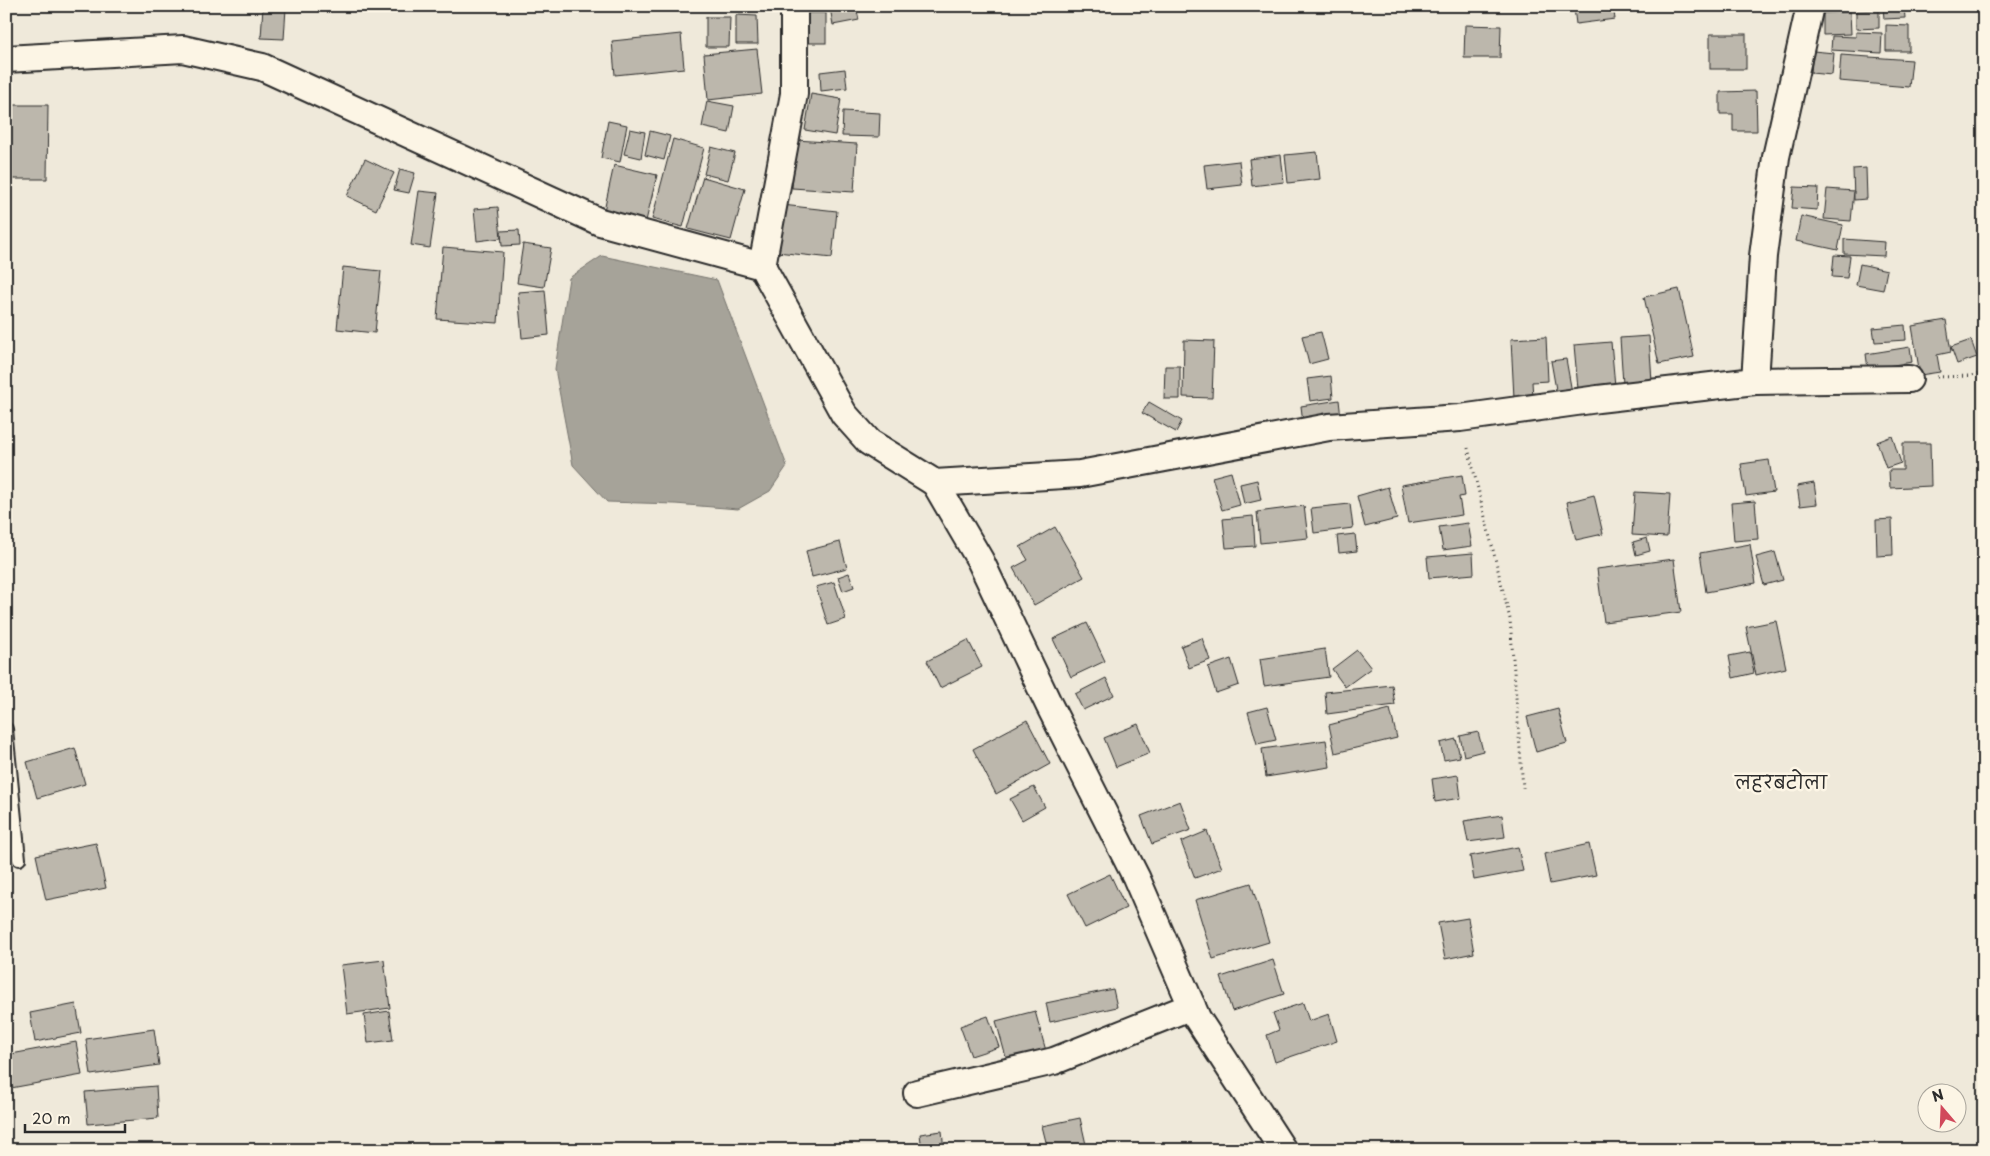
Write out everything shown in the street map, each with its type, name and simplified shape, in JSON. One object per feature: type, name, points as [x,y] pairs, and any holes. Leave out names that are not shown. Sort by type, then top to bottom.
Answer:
[{"type":"street","points":[[794,6],[794,94],[762,266],[844,414],[870,442],[934,483],[980,560],[1049,704],[1136,876],[1197,1018],[1283,1150]]},
{"type":"street","points":[[1755,381],[1763,256],[1776,157],[1810,6]]},
{"type":"street","points":[[6,59],[184,49],[262,67],[600,222],[762,266]]},
{"type":"street","points":[[934,483],[1080,474],[1329,427],[1460,418],[1598,399],[1755,381],[1909,379]]},
{"type":"street","points":[[917,1093],[1054,1060],[1192,1006]]},
{"type":"lane","points":[[6,730],[19,859]]},
{"type":"path","points":[[1909,379],[1970,376],[1984,373]]},
{"type":"path","points":[[1460,418],[1510,620],[1523,788]]},
{"type":"shaded area","points":[[602,256],[717,280],[787,466],[770,491],[738,509],[675,504],[607,502],[573,465],[555,369],[569,278]]},
{"type":"building","points":[[263,6],[286,8],[284,39],[261,38]]},
{"type":"building","points":[[628,6],[672,6],[672,9],[629,11]]},
{"type":"building","points":[[856,6],[859,20],[833,25],[830,7]]},
{"type":"building","points":[[1467,6],[1489,6],[1467,9]]},
{"type":"building","points":[[1613,6],[1615,19],[1576,24],[1574,8]]},
{"type":"building","points":[[1883,6],[1904,6],[1905,18],[1884,19]]},
{"type":"building","points":[[1879,10],[1879,28],[1856,29],[1856,11]]},
{"type":"building","points":[[1850,12],[1851,34],[1823,35],[1823,13]]},
{"type":"building","points":[[805,13],[826,13],[826,43],[805,43]]},
{"type":"building","points":[[736,15],[757,16],[758,44],[736,44]]},
{"type":"building","points":[[706,17],[730,17],[729,47],[706,47]]},
{"type":"building","points":[[1465,25],[1501,26],[1500,58],[1464,58]]},
{"type":"building","points":[[1886,25],[1909,26],[1909,51],[1886,51]]},
{"type":"building","points":[[1856,32],[1882,33],[1881,53],[1831,50],[1832,36],[1856,37]]},
{"type":"building","points":[[681,34],[684,68],[615,75],[612,41]]},
{"type":"building","points":[[1710,34],[1746,34],[1746,69],[1710,69]]},
{"type":"building","points":[[757,49],[762,94],[708,100],[704,54]]},
{"type":"building","points":[[1813,51],[1834,53],[1832,75],[1811,73]]},
{"type":"building","points":[[1841,55],[1912,60],[1909,87],[1839,81]]},
{"type":"building","points":[[845,69],[847,88],[821,91],[820,72]]},
{"type":"building","points":[[1756,91],[1757,131],[1733,131],[1733,114],[1720,114],[1720,92]]},
{"type":"building","points":[[811,94],[841,99],[835,135],[805,130]]},
{"type":"building","points":[[707,101],[734,106],[729,133],[702,127]]},
{"type":"building","points":[[6,105],[48,105],[47,179],[6,179]]},
{"type":"building","points":[[843,111],[880,113],[879,137],[842,136]]},
{"type":"building","points":[[608,121],[627,125],[620,162],[601,158]]},
{"type":"building","points":[[630,129],[645,132],[641,158],[624,154]]},
{"type":"building","points":[[650,131],[670,136],[664,160],[645,155]]},
{"type":"building","points":[[673,139],[704,148],[683,227],[652,219]]},
{"type":"building","points":[[796,140],[857,144],[854,192],[792,188]]},
{"type":"building","points":[[711,147],[735,153],[728,180],[704,174]]},
{"type":"building","points":[[1317,152],[1320,179],[1288,183],[1285,155]]},
{"type":"building","points":[[1281,155],[1284,182],[1252,186],[1249,159]]},
{"type":"building","points":[[365,159],[394,173],[376,210],[347,196]]},
{"type":"building","points":[[1239,161],[1242,185],[1207,189],[1204,165]]},
{"type":"building","points":[[614,165],[657,175],[646,221],[604,211]]},
{"type":"building","points":[[1866,168],[1867,199],[1854,200],[1853,169]]},
{"type":"building","points":[[400,169],[415,173],[409,193],[394,190]]},
{"type":"building","points":[[703,177],[745,189],[731,240],[688,229]]},
{"type":"building","points":[[1794,187],[1818,188],[1817,210],[1792,208]]},
{"type":"building","points":[[1827,189],[1854,191],[1851,221],[1824,219]]},
{"type":"building","points":[[419,191],[438,193],[430,248],[411,245]]},
{"type":"building","points":[[782,205],[837,211],[832,258],[777,252]]},
{"type":"building","points":[[498,207],[501,238],[477,241],[474,209]]},
{"type":"building","points":[[1801,216],[1843,225],[1838,250],[1796,241]]},
{"type":"building","points":[[519,230],[520,245],[502,246],[501,231]]},
{"type":"building","points":[[1844,239],[1885,242],[1884,256],[1844,254]]},
{"type":"building","points":[[523,244],[551,248],[544,287],[517,283]]},
{"type":"building","points":[[443,247],[503,252],[498,323],[437,319]]},
{"type":"building","points":[[1834,255],[1850,256],[1847,278],[1832,277]]},
{"type":"building","points":[[1860,264],[1887,270],[1883,290],[1856,285]]},
{"type":"building","points":[[343,267],[381,271],[375,333],[337,329]]},
{"type":"building","points":[[1679,289],[1694,357],[1659,364],[1644,297]]},
{"type":"building","points":[[545,290],[549,335],[522,338],[518,292]]},
{"type":"building","points":[[1946,320],[1951,352],[1937,355],[1940,372],[1920,375],[1912,326]]},
{"type":"building","points":[[1905,325],[1906,340],[1875,342],[1873,328]]},
{"type":"building","points":[[1321,332],[1328,359],[1309,364],[1302,336]]},
{"type":"building","points":[[1649,336],[1652,382],[1623,384],[1620,338]]},
{"type":"building","points":[[1546,337],[1548,381],[1532,382],[1533,397],[1514,398],[1511,339]]},
{"type":"building","points":[[1184,340],[1214,341],[1212,398],[1183,397]]},
{"type":"building","points":[[1971,340],[1977,357],[1957,364],[1951,347]]},
{"type":"building","points":[[1611,342],[1615,386],[1578,389],[1574,345]]},
{"type":"building","points":[[1910,347],[1912,362],[1868,369],[1866,354]]},
{"type":"building","points":[[1566,359],[1573,398],[1558,401],[1551,361]]},
{"type":"building","points":[[1165,366],[1180,366],[1180,399],[1164,399]]},
{"type":"building","points":[[1331,376],[1333,398],[1310,401],[1307,379]]},
{"type":"building","points":[[1339,400],[1341,418],[1303,423],[1301,406]]},
{"type":"building","points":[[1149,402],[1182,421],[1176,432],[1142,413]]},
{"type":"building","points":[[1892,436],[1901,463],[1886,468],[1877,442]]},
{"type":"building","points":[[1903,443],[1930,443],[1931,486],[1890,488],[1889,470],[1903,470]]},
{"type":"building","points":[[1769,460],[1774,492],[1746,496],[1741,464]]},
{"type":"building","points":[[1231,472],[1240,505],[1222,510],[1212,477]]},
{"type":"building","points":[[1462,475],[1465,496],[1459,497],[1462,515],[1408,523],[1401,485]]},
{"type":"building","points":[[1257,480],[1261,500],[1244,504],[1240,484]]},
{"type":"building","points":[[1814,483],[1817,504],[1800,506],[1797,486]]},
{"type":"building","points":[[1388,487],[1397,519],[1365,527],[1357,496]]},
{"type":"building","points":[[1635,492],[1670,494],[1667,537],[1632,535]]},
{"type":"building","points":[[1594,495],[1603,534],[1576,540],[1567,502]]},
{"type":"building","points":[[1755,501],[1758,539],[1734,541],[1731,503]]},
{"type":"building","points":[[1350,504],[1353,528],[1314,533],[1311,508]]},
{"type":"building","points":[[1304,506],[1308,538],[1260,543],[1257,512]]},
{"type":"building","points":[[1253,516],[1255,546],[1226,548],[1223,519]]},
{"type":"building","points":[[1892,519],[1893,555],[1877,556],[1876,520]]},
{"type":"building","points":[[1468,523],[1472,546],[1443,550],[1439,527]]},
{"type":"building","points":[[1055,527],[1084,577],[1034,605],[1013,568],[1028,560],[1020,547]]},
{"type":"building","points":[[1355,534],[1357,551],[1339,553],[1337,536]]},
{"type":"building","points":[[1647,538],[1650,551],[1636,555],[1633,542]]},
{"type":"building","points":[[840,542],[847,568],[812,577],[806,551]]},
{"type":"building","points":[[1750,544],[1756,583],[1706,592],[1700,553]]},
{"type":"building","points":[[1775,552],[1783,580],[1764,585],[1756,557]]},
{"type":"building","points":[[1473,553],[1474,574],[1429,578],[1427,557]]},
{"type":"building","points":[[1674,559],[1681,612],[1604,622],[1597,569]]},
{"type":"building","points":[[849,573],[854,587],[843,591],[838,577]]},
{"type":"building","points":[[834,582],[846,619],[828,625],[816,587]]},
{"type":"building","points":[[1776,621],[1786,668],[1756,675],[1746,627]]},
{"type":"building","points":[[1087,623],[1105,661],[1071,677],[1053,639]]},
{"type":"building","points":[[1202,638],[1210,660],[1189,668],[1181,646]]},
{"type":"building","points":[[968,640],[982,667],[940,688],[927,661]]},
{"type":"building","points":[[1325,649],[1329,677],[1264,686],[1260,659]]},
{"type":"building","points":[[1357,650],[1371,668],[1345,687],[1332,669]]},
{"type":"building","points":[[1750,652],[1754,673],[1733,678],[1729,656]]},
{"type":"building","points":[[1231,659],[1239,685],[1216,693],[1208,667]]},
{"type":"building","points":[[1106,678],[1114,695],[1083,710],[1075,694]]},
{"type":"building","points":[[1392,685],[1395,705],[1327,714],[1325,692]]},
{"type":"building","points":[[1267,707],[1276,740],[1257,744],[1248,712]]},
{"type":"building","points":[[1390,709],[1397,738],[1335,753],[1329,725]]},
{"type":"building","points":[[1558,709],[1567,743],[1536,752],[1527,717]]},
{"type":"building","points":[[1027,720],[1050,764],[996,794],[973,749]]},
{"type":"building","points":[[1138,724],[1150,753],[1116,767],[1104,738]]},
{"type":"building","points":[[1478,732],[1483,751],[1464,756],[1460,736]]},
{"type":"building","points":[[1456,739],[1460,757],[1444,760],[1440,743]]},
{"type":"building","points":[[1326,740],[1330,767],[1266,777],[1262,749]]},
{"type":"building","points":[[75,748],[85,784],[37,798],[27,762]]},
{"type":"building","points":[[1458,775],[1461,798],[1435,802],[1432,779]]},
{"type":"building","points":[[1034,787],[1045,807],[1022,820],[1010,799]]},
{"type":"building","points":[[1180,801],[1191,830],[1152,844],[1141,816]]},
{"type":"building","points":[[1502,815],[1505,837],[1468,842],[1464,821]]},
{"type":"building","points":[[1207,831],[1222,868],[1195,878],[1181,842]]},
{"type":"building","points":[[96,843],[106,888],[46,900],[36,855]]},
{"type":"building","points":[[1589,844],[1596,875],[1550,884],[1544,854]]},
{"type":"building","points":[[1518,847],[1523,871],[1474,880],[1470,856]]},
{"type":"building","points":[[1110,874],[1126,908],[1085,928],[1068,894]]},
{"type":"building","points":[[1251,883],[1269,942],[1213,959],[1195,900]]},
{"type":"building","points":[[1468,918],[1474,953],[1445,959],[1438,923]]},
{"type":"building","points":[[384,960],[390,1008],[347,1014],[341,965]]},
{"type":"building","points":[[1273,960],[1284,994],[1232,1011],[1221,977]]},
{"type":"building","points":[[1113,989],[1117,1007],[1050,1022],[1046,1003]]},
{"type":"building","points":[[1303,1003],[1309,1021],[1329,1014],[1337,1041],[1275,1062],[1267,1035],[1279,1030],[1273,1013]]},
{"type":"building","points":[[76,1004],[81,1033],[35,1042],[30,1013]]},
{"type":"building","points":[[389,1011],[393,1040],[368,1043],[364,1015]]},
{"type":"building","points":[[1035,1011],[1046,1051],[1007,1061],[996,1021]]},
{"type":"building","points":[[988,1016],[999,1047],[971,1056],[960,1026]]},
{"type":"building","points":[[154,1029],[159,1065],[91,1075],[86,1039]]},
{"type":"building","points":[[76,1042],[82,1075],[11,1088],[6,1055]]},
{"type":"building","points":[[156,1086],[158,1118],[88,1124],[85,1092]]},
{"type":"building","points":[[1080,1118],[1087,1149],[1048,1150],[1042,1126]]},
{"type":"building","points":[[942,1131],[944,1150],[922,1150],[920,1134]]},
{"type":"district","name":"लहरबटोला","points":[[1781,783]]}]
